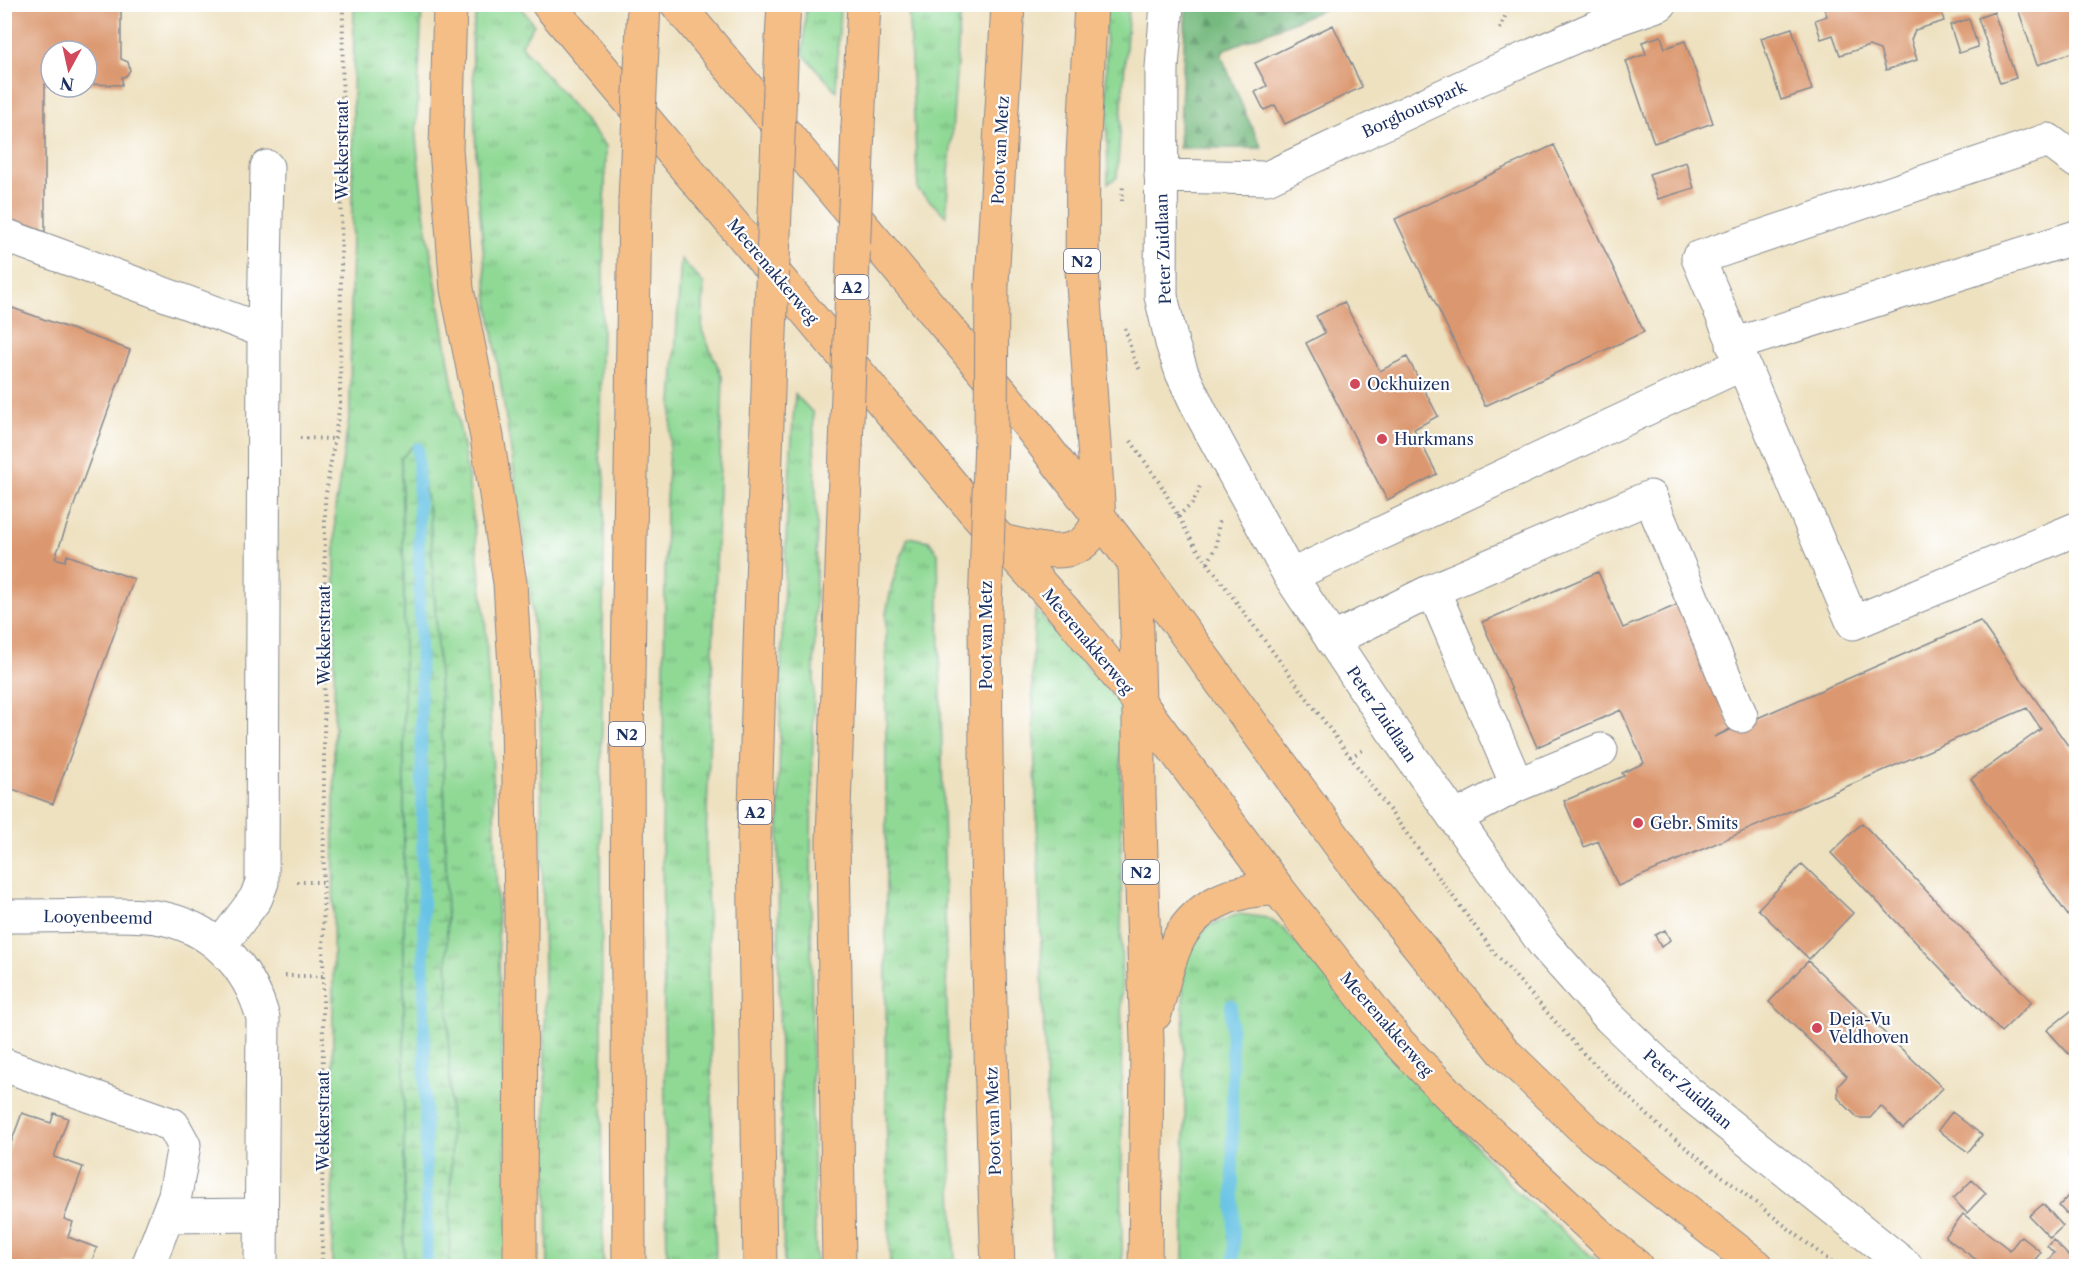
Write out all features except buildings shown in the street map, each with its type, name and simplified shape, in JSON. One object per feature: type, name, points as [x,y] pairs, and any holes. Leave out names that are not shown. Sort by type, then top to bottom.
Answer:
[{"type":"main road","points":[[450,4],[446,149],[457,288],[487,437],[510,583],[518,717],[521,912],[520,1266]]},
{"type":"main road","name":"Meerenakkerweg","points":[[548,4],[1001,541],[1071,618],[1139,702],[1278,889],[1398,1042],[1452,1098],[1608,1243],[1636,1266]]},
{"type":"main road","name":"N2","points":[[629,1266],[627,746],[635,201],[644,4]]},
{"type":"main road","points":[[677,4],[1028,424],[1135,564],[1364,878],[1504,1052],[1588,1133],[1757,1266]]},
{"type":"main road","name":"A2","points":[[760,1266],[754,841],[768,358],[783,4]]},
{"type":"main road","name":"A2","points":[[840,1266],[833,841],[864,4]]},
{"type":"main road","name":"Poot van Metz","points":[[998,1266],[986,875],[985,609],[991,438],[992,283],[1008,4]]},
{"type":"main road","name":"N2","points":[[1091,4],[1083,155],[1082,270],[1099,518]]},
{"type":"main road","points":[[1001,541],[1034,548],[1066,550],[1079,547],[1095,529],[1099,518]]},
{"type":"main road","points":[[1135,564],[1139,702]]},
{"type":"main road","name":"N2","points":[[1139,702],[1139,794],[1147,1042],[1145,1266]]},
{"type":"main road","name":"N2","points":[[1147,1042],[1174,947],[1193,919],[1205,909],[1236,893],[1257,889],[1278,889]]},
{"type":"street","name":"Peter Zuidlaan","points":[[1167,4],[1162,68],[1161,296],[1182,373],[1290,576],[1393,731],[1544,944],[1617,1025],[1686,1091],[1906,1266]]},
{"type":"street","name":"Borghoutspark","points":[[1161,176],[1268,178],[1490,74],[1608,22],[1660,4]]},
{"type":"street","points":[[2076,161],[2048,140],[1698,258],[1852,623],[2076,529]]},
{"type":"street","points":[[261,1266],[263,1018],[253,986],[220,946],[256,898],[262,882],[264,331],[267,167]]},
{"type":"street","points":[[4,235],[264,331]]},
{"type":"street","points":[[1290,576],[1737,354],[2076,237]]},
{"type":"street","points":[[1332,639],[1433,590],[1650,497],[1741,716]]},
{"type":"street","points":[[1433,590],[1517,785]]},
{"type":"street","points":[[1455,818],[1517,785],[1601,750]]},
{"type":"street","name":"Looyenbeemd","points":[[4,916],[131,915],[159,918],[187,926],[220,946]]},
{"type":"street","points":[[4,1065],[173,1125],[184,1145],[175,1194],[148,1266]]},
{"type":"street","points":[[167,1216],[261,1215]]},
{"type":"path","name":"Wekkerstraat","points":[[322,1266],[325,500],[340,404],[343,4]]},
{"type":"path","points":[[1093,418],[1123,430],[1161,485],[1193,543],[1350,757]]},
{"type":"path","points":[[1178,516],[1193,503],[1200,485],[1204,490]]},
{"type":"path","points":[[1208,563],[1216,547],[1219,521],[1216,510]]},
{"type":"green space","points":[[478,4],[519,5],[534,25],[521,45],[606,146],[599,456],[605,476],[601,794],[603,1266],[548,1266],[540,698],[527,556],[488,300],[477,183],[472,35]]},
{"type":"green space","points":[[354,5],[422,5],[416,138],[424,212],[468,477],[485,616],[492,747],[509,1266],[449,1266],[451,1162],[444,769],[430,517],[416,443],[401,459],[404,591],[404,1266],[332,1266],[335,509],[350,412]]},
{"type":"green space","points":[[806,5],[840,5],[836,91],[803,54]]},
{"type":"green space","points":[[908,5],[961,5],[946,216],[918,190]]},
{"type":"green space","points":[[1105,5],[1129,5],[1117,177],[1108,183]]},
{"type":"green space","points":[[1186,5],[1334,5],[1223,50],[1222,57],[1262,148],[1179,148]]},
{"type":"green space","points":[[681,259],[704,284],[702,330],[723,379],[706,838],[716,1266],[667,1266],[662,841],[666,501]]},
{"type":"green space","points":[[795,394],[813,413],[817,522],[811,839],[812,1114],[816,1266],[784,1266],[779,939],[780,721],[788,503]]},
{"type":"green space","points":[[416,443],[430,517],[444,769],[451,1162],[449,1266],[404,1266],[404,591],[401,458]]},
{"type":"green space","points":[[908,537],[929,541],[938,554],[949,1107],[955,1266],[890,1266],[886,1108],[886,614],[892,584]]},
{"type":"green space","points":[[1035,609],[1121,705],[1122,1266],[1052,1266],[1032,677]]},
{"type":"green space","points":[[1239,914],[1267,918],[1283,928],[1514,1189],[1603,1266],[1183,1266],[1185,1116],[1183,986],[1187,951],[1208,926]]},
{"type":"waterway","points":[[418,448],[427,1266]]},
{"type":"waterway","points":[[1231,1005],[1234,1266]]},
{"type":"place","name":"Ockhuizen","points":[[1355,384]]},
{"type":"place","name":"Hurkmans","points":[[1382,439]]},
{"type":"place","name":"Gebr. Smits","points":[[1638,823]]},
{"type":"place","name":"Deja-Vu Veldhoven","points":[[1817,1028]]}]
